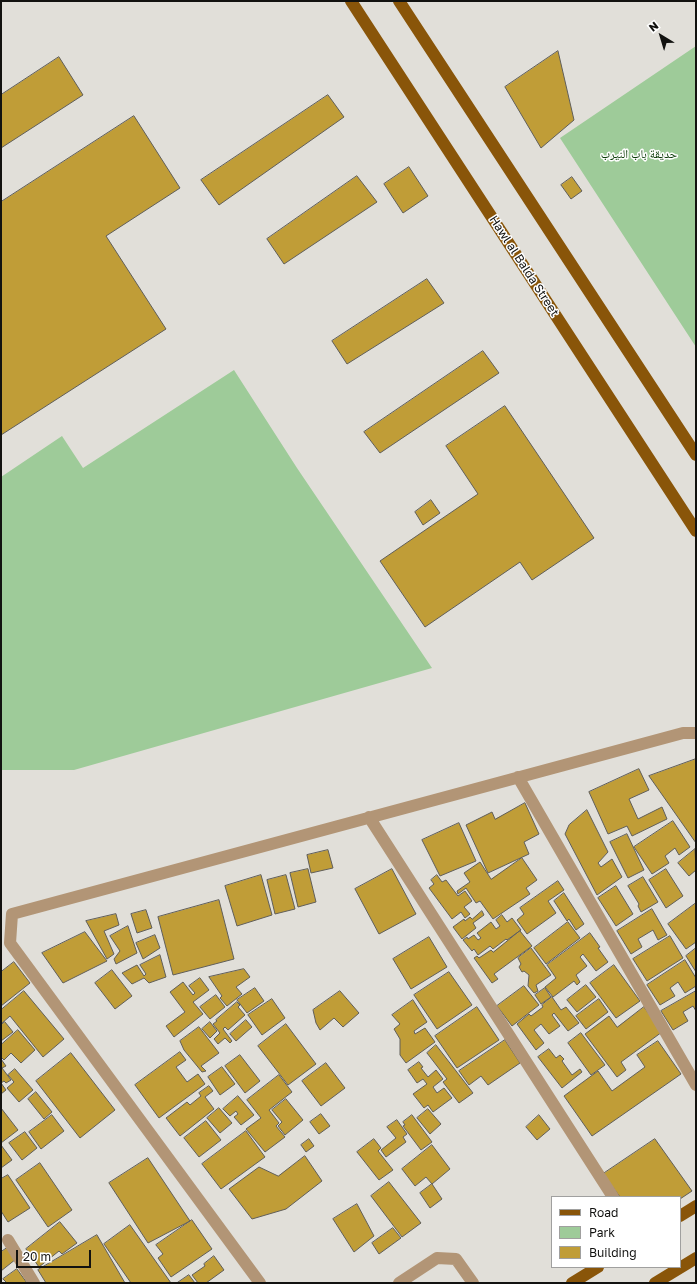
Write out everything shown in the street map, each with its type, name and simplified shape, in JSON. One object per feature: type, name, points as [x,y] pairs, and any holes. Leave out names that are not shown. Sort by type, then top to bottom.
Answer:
[{"type":"main road","name":"Hawl al Balda Street","points":[[351,1],[696,531]]},
{"type":"main road","points":[[399,1],[696,455]]},
{"type":"main road","points":[[681,1215],[696,1206]]},
{"type":"main road","points":[[681,1267],[696,1258]]},
{"type":"main road","points":[[572,1283],[596,1268]]},
{"type":"main road","points":[[656,1283],[680,1268]]},
{"type":"street","points":[[260,1283],[10,943],[12,914],[682,733],[696,733]]},
{"type":"street","points":[[518,777],[696,1085]]},
{"type":"street","points":[[369,817],[612,1196]]},
{"type":"street","points":[[8,1240],[34,1283]]},
{"type":"street","points":[[399,1283],[437,1258],[456,1259],[474,1283]]},
{"type":"green space","name":"حديقة باب النيرب","points":[[696,46],[696,347],[560,138]]},
{"type":"green space","points":[[234,370],[297,468],[432,668],[74,770],[1,770],[1,477],[62,436],[83,468]]},
{"type":"building","points":[[558,51],[574,120],[541,148],[505,87]]},
{"type":"building","points":[[59,57],[83,95],[1,148],[1,95]]},
{"type":"building","points":[[328,95],[344,117],[219,205],[201,180]]},
{"type":"building","points":[[134,116],[180,188],[106,236],[166,329],[1,435],[1,202]]},
{"type":"building","points":[[409,167],[428,196],[403,213],[384,184]]},
{"type":"building","points":[[357,176],[377,202],[284,264],[267,239]]},
{"type":"building","points":[[572,177],[582,191],[571,199],[561,185]]},
{"type":"building","points":[[427,279],[444,303],[347,364],[332,341]]},
{"type":"building","points":[[483,351],[499,373],[380,453],[364,432]]},
{"type":"building","points":[[505,406],[594,538],[532,580],[520,562],[425,627],[380,561],[478,494],[446,446]]},
{"type":"building","points":[[431,500],[440,513],[423,525],[415,512]]},
{"type":"building","points":[[696,759],[696,843],[649,776]]},
{"type":"building","points":[[639,769],[649,790],[629,799],[638,819],[662,807],[667,819],[632,836],[627,826],[608,834],[589,792]]},
{"type":"building","points":[[525,803],[539,834],[524,842],[529,854],[488,873],[466,825],[492,812],[495,819]]},
{"type":"building","points":[[587,810],[608,852],[598,863],[601,867],[612,859],[622,877],[597,895],[565,834],[569,825]]},
{"type":"building","points":[[673,821],[690,847],[679,855],[675,848],[665,856],[669,863],[652,874],[634,847]]},
{"type":"building","points":[[459,823],[476,861],[440,876],[422,840]]},
{"type":"building","points":[[627,834],[644,870],[628,878],[610,842]]},
{"type":"building","points":[[695,849],[696,870],[689,876],[678,863]]},
{"type":"building","points":[[328,850],[333,868],[311,873],[307,855]]},
{"type":"building","points":[[522,858],[537,880],[526,888],[530,894],[493,919],[480,901],[476,903],[466,888],[458,894],[457,891],[470,882],[464,873],[480,862],[491,879]]},
{"type":"building","points":[[308,869],[316,902],[298,907],[290,873]]},
{"type":"building","points":[[392,869],[416,914],[379,934],[355,889]]},
{"type":"building","points":[[666,869],[683,896],[666,908],[649,880]]},
{"type":"building","points":[[261,875],[272,915],[237,926],[225,886]]},
{"type":"building","points":[[286,875],[295,909],[275,914],[267,880]]},
{"type":"building","points":[[437,875],[442,882],[446,880],[458,896],[465,891],[472,901],[464,907],[470,914],[465,918],[461,912],[452,919],[429,888],[434,884],[431,880]]},
{"type":"building","points":[[643,877],[658,902],[641,912],[638,906],[639,904],[628,886]]},
{"type":"building","points":[[558,881],[564,890],[548,901],[556,913],[527,934],[517,920],[524,914],[520,908]]},
{"type":"building","points":[[616,886],[633,914],[616,926],[598,898]]},
{"type":"building","points":[[564,893],[584,924],[576,930],[569,919],[567,921],[554,901]]},
{"type":"building","points":[[219,900],[234,959],[173,975],[158,917]]},
{"type":"building","points":[[696,903],[696,942],[686,949],[668,924]]},
{"type":"building","points":[[652,909],[667,935],[658,940],[653,930],[638,939],[642,947],[631,954],[617,931]]},
{"type":"building","points":[[146,910],[152,928],[137,933],[131,914]]},
{"type":"building","points":[[482,911],[484,915],[473,923],[476,928],[462,939],[453,927],[464,919],[465,921],[470,917],[472,919]]},
{"type":"building","points":[[116,914],[119,925],[104,931],[114,954],[107,959],[86,921]]},
{"type":"building","points":[[502,915],[507,922],[512,918],[521,930],[493,949],[490,946],[478,955],[474,949],[472,951],[463,940],[474,935],[478,940],[481,938],[477,933],[491,922],[496,929],[500,926],[496,920]]},
{"type":"building","points":[[568,922],[580,938],[546,964],[534,948]]},
{"type":"building","points":[[128,926],[137,953],[116,964],[114,959],[120,951],[110,936]]},
{"type":"building","points":[[520,931],[532,946],[494,974],[498,979],[492,983],[474,958],[477,956],[479,958],[491,950],[493,952]]},
{"type":"building","points":[[85,932],[107,961],[63,983],[42,953]]},
{"type":"building","points":[[590,933],[608,962],[596,971],[583,954],[580,957],[587,966],[576,975],[580,982],[577,985],[574,981],[553,997],[545,987],[556,978],[547,965]]},
{"type":"building","points":[[155,935],[160,948],[143,959],[136,943]]},
{"type":"building","points":[[670,936],[683,958],[647,981],[633,959]]},
{"type":"building","points":[[429,937],[447,967],[411,989],[393,959]]},
{"type":"building","points":[[531,948],[551,975],[536,985],[538,991],[534,993],[528,986],[529,975],[524,971],[522,972],[519,967],[521,964],[518,958]]},
{"type":"building","points":[[696,948],[696,972],[686,956]]},
{"type":"building","points":[[160,955],[166,977],[149,983],[144,978],[132,984],[122,973],[137,965],[144,976],[146,974],[140,965]]},
{"type":"building","points":[[685,960],[696,978],[696,986],[685,993],[678,982],[670,988],[675,996],[660,1005],[647,985]]},
{"type":"building","points":[[14,962],[30,983],[1,1006],[1,972]]},
{"type":"building","points":[[614,965],[640,1001],[616,1018],[590,983]]},
{"type":"building","points":[[244,969],[250,977],[236,987],[242,994],[227,1006],[220,998],[222,996],[209,977]]},
{"type":"building","points":[[112,970],[132,996],[115,1009],[95,983]]},
{"type":"building","points":[[449,972],[472,1005],[437,1029],[414,995]]},
{"type":"building","points":[[200,978],[209,990],[193,1002],[203,1014],[174,1037],[166,1026],[185,1012],[170,992],[183,982],[193,995],[195,993],[189,986]]},
{"type":"building","points":[[586,985],[596,997],[577,1012],[567,1000]]},
{"type":"building","points":[[524,986],[539,1005],[512,1026],[497,1006]]},
{"type":"building","points":[[255,988],[264,1001],[247,1013],[237,1000]]},
{"type":"building","points":[[545,988],[551,997],[541,1004],[535,995]]},
{"type":"building","points":[[24,991],[64,1039],[43,1057],[10,1016],[1,1024],[1,1010]]},
{"type":"building","points":[[340,991],[359,1013],[343,1027],[334,1018],[320,1030],[316,1023],[313,1010]]},
{"type":"building","points":[[696,991],[696,1011],[693,1006],[683,1012],[688,1021],[673,1030],[661,1011]]},
{"type":"building","points":[[216,995],[225,1007],[210,1019],[200,1007]]},
{"type":"building","points":[[552,997],[561,1010],[566,1007],[579,1023],[568,1031],[554,1013],[552,1015],[560,1026],[549,1034],[541,1024],[534,1030],[544,1043],[536,1050],[517,1024],[529,1014],[531,1016],[543,1007],[542,1005]]},
{"type":"building","points":[[272,999],[285,1018],[262,1035],[248,1015]]},
{"type":"building","points":[[599,999],[608,1012],[586,1029],[576,1016]]},
{"type":"building","points":[[413,1000],[427,1022],[414,1031],[415,1034],[425,1028],[435,1042],[406,1063],[400,1055],[400,1039],[394,1029],[400,1024],[392,1015]]},
{"type":"building","points":[[237,1002],[240,1005],[238,1007],[245,1015],[228,1030],[225,1027],[223,1029],[232,1041],[230,1043],[225,1038],[218,1044],[214,1039],[220,1033],[213,1024]]},
{"type":"building","points":[[477,1007],[499,1040],[457,1068],[435,1036]]},
{"type":"building","points":[[644,1007],[662,1032],[621,1062],[626,1070],[617,1077],[585,1034],[609,1016],[617,1027]]},
{"type":"building","points":[[246,1020],[252,1027],[236,1041],[230,1034]]},
{"type":"building","points":[[5,1022],[13,1032],[1,1041],[1,1025]]},
{"type":"building","points":[[210,1022],[217,1031],[210,1038],[202,1029]]},
{"type":"building","points":[[286,1024],[316,1064],[288,1085],[258,1046]]},
{"type":"building","points":[[199,1027],[219,1053],[201,1066],[206,1071],[202,1072],[184,1050],[180,1041]]},
{"type":"building","points":[[18,1030],[35,1050],[21,1063],[11,1053],[4,1060],[1,1057],[1,1045]]},
{"type":"building","points":[[581,1033],[605,1065],[591,1075],[568,1043]]},
{"type":"building","points":[[505,1040],[520,1063],[488,1085],[481,1076],[469,1085],[459,1071]]},
{"type":"building","points":[[658,1041],[681,1074],[592,1136],[564,1096],[598,1071],[612,1091],[645,1067],[637,1055]]},
{"type":"building","points":[[436,1045],[473,1093],[459,1103],[443,1082],[447,1079],[427,1053]]},
{"type":"building","points":[[549,1049],[556,1058],[560,1055],[564,1059],[562,1061],[572,1075],[580,1069],[582,1072],[562,1088],[538,1057]]},
{"type":"building","points":[[180,1052],[186,1060],[176,1067],[187,1082],[198,1074],[205,1084],[159,1118],[135,1085]]},
{"type":"building","points":[[71,1053],[115,1110],[80,1138],[36,1081]]},
{"type":"building","points":[[240,1055],[260,1081],[245,1093],[225,1066]]},
{"type":"building","points":[[1,1059],[6,1066],[2,1068],[11,1080],[6,1083],[4,1081],[1,1083]]},
{"type":"building","points":[[419,1062],[423,1067],[421,1068],[428,1077],[436,1070],[443,1079],[433,1087],[437,1093],[444,1088],[452,1098],[433,1112],[428,1105],[424,1108],[413,1094],[427,1084],[423,1079],[417,1083],[408,1070]]},
{"type":"building","points":[[326,1063],[345,1088],[321,1106],[302,1081]]},
{"type":"building","points":[[222,1067],[235,1084],[220,1095],[208,1077]]},
{"type":"building","points":[[15,1069],[33,1090],[19,1102],[7,1088],[14,1082],[8,1075]]},
{"type":"building","points":[[279,1075],[292,1092],[269,1110],[279,1123],[276,1126],[285,1137],[265,1152],[246,1129],[261,1118],[247,1100]]},
{"type":"building","points":[[1,1083],[6,1090],[1,1094]]},
{"type":"building","points":[[209,1086],[213,1091],[205,1097],[214,1109],[180,1136],[166,1118],[187,1102],[190,1105],[201,1096],[199,1093]]},
{"type":"building","points":[[36,1092],[52,1112],[44,1119],[28,1099]]},
{"type":"building","points":[[238,1096],[254,1115],[241,1125],[234,1117],[238,1114],[236,1111],[230,1116],[223,1109]]},
{"type":"building","points":[[286,1099],[303,1120],[285,1135],[278,1126],[282,1122],[272,1110]]},
{"type":"building","points":[[1,1108],[18,1130],[1,1143]]},
{"type":"building","points":[[219,1108],[232,1123],[220,1133],[207,1118]]},
{"type":"building","points":[[428,1109],[441,1124],[430,1134],[417,1118]]},
{"type":"building","points":[[321,1114],[330,1126],[319,1134],[310,1122]]},
{"type":"building","points":[[52,1115],[64,1131],[41,1149],[29,1132]]},
{"type":"building","points":[[412,1115],[432,1142],[421,1150],[403,1126],[405,1125],[403,1122]]},
{"type":"building","points":[[539,1115],[550,1129],[537,1140],[526,1127]]},
{"type":"building","points":[[397,1120],[407,1134],[403,1137],[406,1142],[386,1157],[381,1150],[396,1138],[387,1127]]},
{"type":"building","points":[[206,1121],[221,1140],[199,1157],[184,1138]]},
{"type":"building","points":[[246,1131],[265,1157],[221,1189],[202,1164]]},
{"type":"building","points":[[25,1132],[37,1148],[22,1160],[9,1143]]},
{"type":"building","points":[[309,1139],[314,1146],[306,1152],[301,1145]]},
{"type":"building","points":[[374,1139],[381,1148],[378,1151],[393,1170],[379,1180],[357,1152]]},
{"type":"building","points":[[655,1139],[692,1191],[681,1198],[681,1196],[619,1196],[603,1174]]},
{"type":"building","points":[[1,1145],[12,1160],[1,1168]]},
{"type":"building","points":[[432,1145],[450,1169],[432,1184],[426,1177],[415,1186],[402,1169]]},
{"type":"building","points":[[305,1156],[322,1181],[286,1209],[252,1219],[229,1189],[259,1167],[278,1176]]},
{"type":"building","points":[[148,1158],[190,1221],[148,1243],[109,1183]]},
{"type":"building","points":[[40,1163],[72,1210],[48,1227],[16,1180]]},
{"type":"building","points":[[8,1175],[30,1208],[8,1222],[1,1211],[1,1179]]},
{"type":"building","points":[[389,1182],[421,1223],[402,1237],[371,1196]]},
{"type":"building","points":[[432,1184],[442,1199],[430,1208],[420,1193]]},
{"type":"building","points":[[357,1204],[374,1236],[354,1252],[333,1219]]},
{"type":"building","points":[[192,1220],[212,1249],[171,1277],[158,1258],[163,1254],[156,1245]]},
{"type":"building","points":[[60,1222],[77,1243],[62,1254],[59,1251],[39,1267],[26,1249]]},
{"type":"building","points":[[130,1225],[171,1283],[131,1283],[104,1244]]},
{"type":"building","points":[[393,1228],[401,1238],[379,1254],[372,1243]]},
{"type":"building","points":[[97,1235],[125,1283],[46,1283],[38,1270]]},
{"type":"building","points":[[7,1248],[16,1259],[1,1271],[1,1252]]},
{"type":"building","points":[[214,1256],[224,1270],[206,1283],[198,1283],[192,1275],[205,1266],[204,1264]]},
{"type":"building","points":[[17,1269],[27,1283],[7,1283],[3,1279]]},
{"type":"building","points":[[189,1275],[195,1283],[177,1283]]}]
